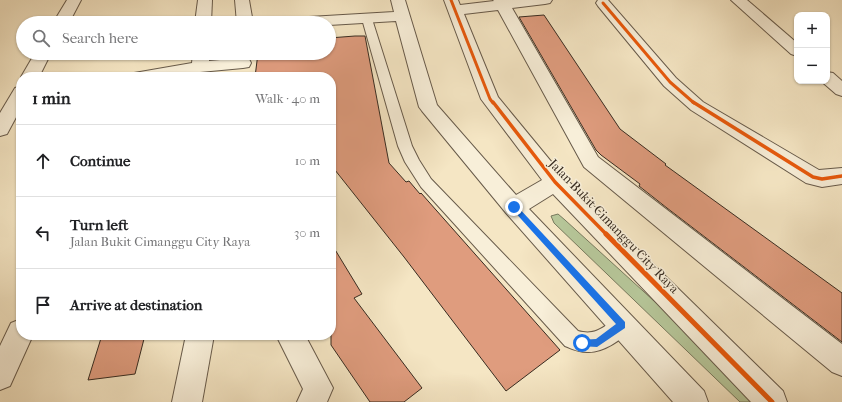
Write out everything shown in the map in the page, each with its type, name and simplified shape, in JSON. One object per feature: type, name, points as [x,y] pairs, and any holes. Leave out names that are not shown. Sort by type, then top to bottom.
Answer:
[{"type":"street","points":[[64,16],[74,0]]},
{"type":"street","points":[[204,16],[205,0]]},
{"type":"street","points":[[242,0],[244,16]]},
{"type":"street","points":[[457,3],[545,0]]},
{"type":"street","points":[[738,0],[794,48]]},
{"type":"street","points":[[602,1],[670,82],[697,106],[813,177],[822,179],[842,176]]},
{"type":"street","points":[[501,2],[591,162],[842,362]]},
{"type":"street","name":"Jalan Bukit Cimanggu City Raya","points":[[457,3],[490,99],[556,182],[772,402]]},
{"type":"street","points":[[336,21],[367,19],[401,8],[428,107],[514,207],[693,402]]},
{"type":"street","points":[[33,72],[39,60]]},
{"type":"street","points":[[158,72],[200,60],[243,64]]},
{"type":"street","points":[[830,80],[842,90]]},
{"type":"street","points":[[0,128],[16,101]]},
{"type":"street","points":[[514,207],[556,182]]},
{"type":"street","points":[[0,376],[17,340]]},
{"type":"street","points":[[187,402],[199,340]]},
{"type":"street","points":[[293,340],[318,388],[312,402]]},
{"type":"lane","points":[[367,19],[405,146],[412,162],[426,183],[572,339],[582,343],[597,343],[622,325]]},
{"type":"green space","points":[[558,214],[765,402],[740,402],[554,223],[551,216]]},
{"type":"building","points":[[544,15],[620,129],[666,164],[665,165],[842,293],[842,342],[667,208],[639,186],[640,184],[596,150],[519,17]]},
{"type":"building","points":[[365,36],[389,163],[406,182],[409,181],[420,194],[421,193],[560,350],[506,391],[404,257],[336,171],[336,72],[256,72],[257,60],[336,60],[336,37]]},
{"type":"building","points":[[336,251],[362,294],[354,298],[422,388],[404,402],[370,402],[331,345],[331,340],[336,340]]},
{"type":"building","points":[[100,340],[144,340],[135,374],[88,380]]},
{"type":"cycle path","points":[[451,0],[490,99],[555,182],[772,402]]},
{"type":"cycle path","points":[[603,3],[670,82],[697,106],[813,177],[822,179],[842,176]]},
{"type":"route","points":[[514,207],[622,325],[597,343],[582,343]]}]
